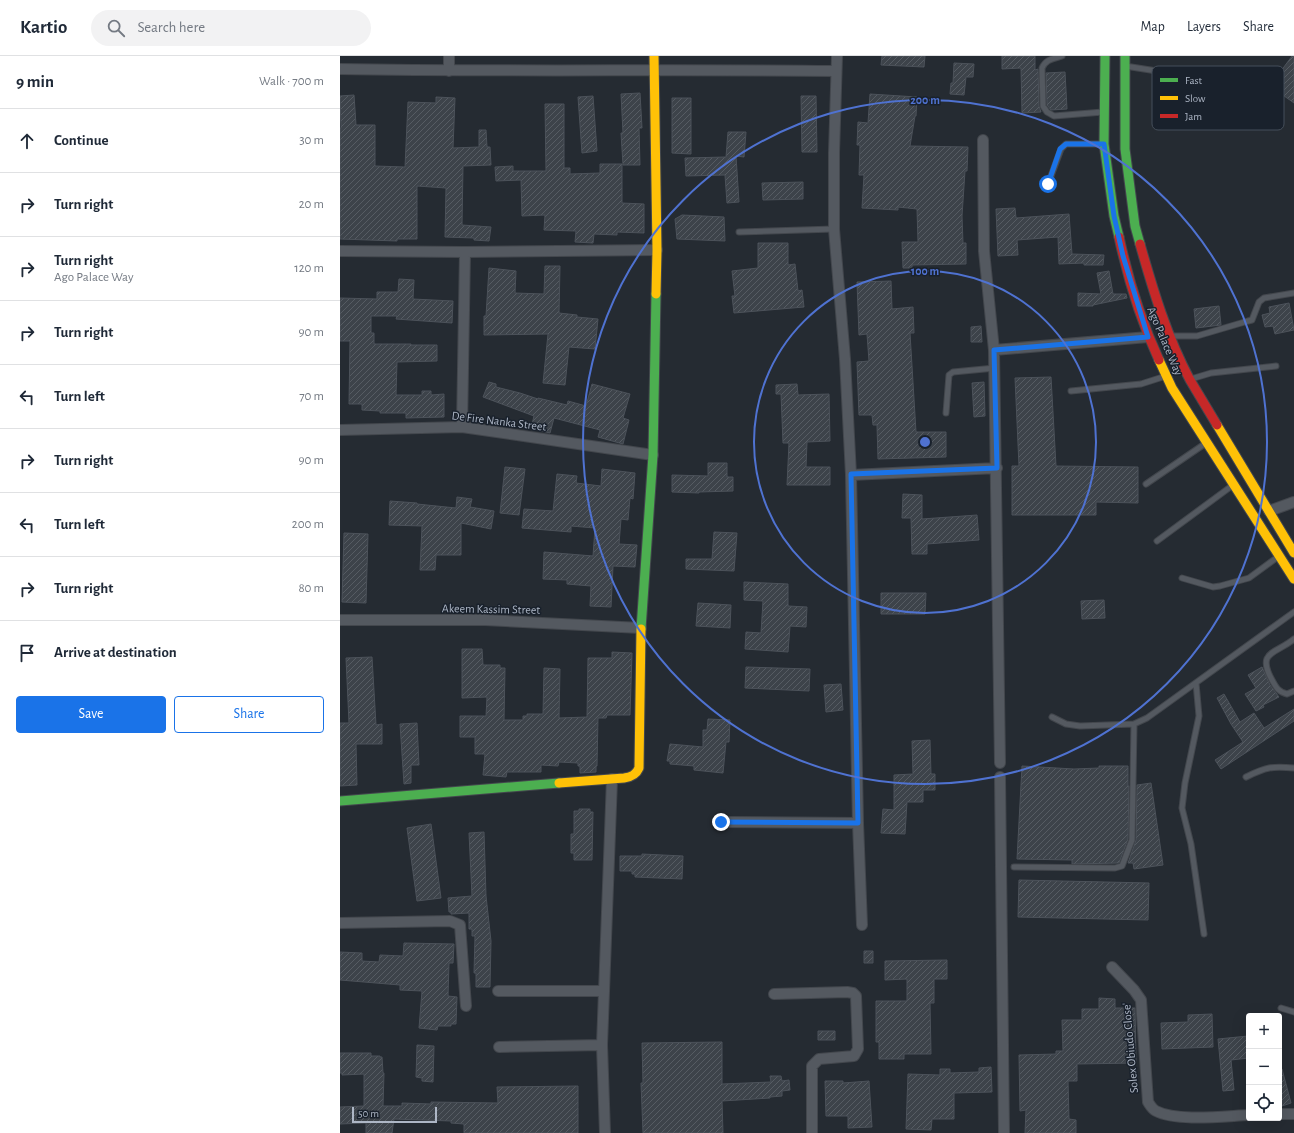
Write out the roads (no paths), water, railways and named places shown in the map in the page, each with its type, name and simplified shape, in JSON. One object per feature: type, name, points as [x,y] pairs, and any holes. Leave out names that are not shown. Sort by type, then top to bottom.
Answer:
[{"type":"main road","points":[[340,801],[612,780],[634,777],[638,773],[641,628],[653,455],[657,250],[654,56]]},
{"type":"main road","name":"Ago Palace Way","points":[[1105,56],[1103,112],[1104,144],[1115,223],[1125,264],[1148,337],[1172,388],[1294,579]]},
{"type":"main road","name":"Ago Palace Way","points":[[1125,56],[1125,149],[1135,226],[1154,293],[1170,336],[1190,379],[1294,553]]},
{"type":"street","points":[[449,56],[449,71]]},
{"type":"street","points":[[837,56],[834,229],[845,359],[851,474],[858,823],[862,925]]},
{"type":"street","points":[[340,69],[449,71],[654,69],[836,71]]},
{"type":"street","points":[[983,140],[984,251],[994,350],[997,468],[1000,763]]},
{"type":"street","points":[[340,251],[465,252],[657,250]]},
{"type":"street","points":[[462,427],[465,252]]},
{"type":"street","points":[[994,350],[1148,337]]},
{"type":"street","name":"De Fire Nanka Street","points":[[340,430],[462,427],[653,455]]},
{"type":"street","points":[[851,474],[997,468]]},
{"type":"street","points":[[1269,511],[1294,502]]},
{"type":"street","name":"Akeem Kassim Street","points":[[340,620],[485,620],[641,628]]},
{"type":"street","points":[[1000,777],[1004,1133]]},
{"type":"street","points":[[605,1133],[602,1045],[612,780]]},
{"type":"street","points":[[721,822],[858,823]]},
{"type":"street","points":[[340,923],[450,922],[460,925],[466,1006]]},
{"type":"street","name":"Solex Obiudo Close'","points":[[1112,967],[1134,990],[1141,1000],[1148,1102],[1154,1111],[1186,1117],[1246,1115]]},
{"type":"street","points":[[498,991],[604,991]]},
{"type":"street","points":[[774,994],[847,992],[853,993],[856,996],[858,1049],[856,1053],[854,1056],[819,1059],[812,1066],[812,1133]]},
{"type":"street","points":[[499,1047],[602,1045]]},
{"type":"street","points":[[1282,1114],[1294,1114]]},
{"type":"lane","points":[[1062,56],[1048,60],[1044,63],[1042,68],[1043,106],[1047,112],[1054,116],[1103,112]]},
{"type":"lane","points":[[1124,66],[1152,70]]},
{"type":"lane","points":[[1048,184],[1060,149],[1066,144],[1104,144]]},
{"type":"lane","points":[[739,232],[834,229]]},
{"type":"lane","points":[[1170,336],[1197,336],[1252,320],[1259,302],[1264,298],[1294,293]]},
{"type":"lane","points":[[1190,379],[1211,373],[1276,366]]},
{"type":"lane","points":[[946,412],[949,375],[953,372],[994,368]]},
{"type":"lane","points":[[1070,391],[1141,384],[1167,376]]},
{"type":"lane","points":[[1146,484],[1207,442]]},
{"type":"lane","points":[[1157,541],[1234,484]]},
{"type":"lane","points":[[1182,578],[1213,587],[1220,586],[1249,578],[1280,556]]},
{"type":"lane","points":[[1052,717],[1066,724],[1080,726],[1134,724],[1148,718],[1294,612]]},
{"type":"lane","points":[[1293,641],[1267,657],[1265,662],[1266,670],[1277,690],[1287,694],[1294,691]]},
{"type":"lane","points":[[1196,683],[1199,716],[1185,783],[1182,808],[1191,844],[1204,934]]},
{"type":"lane","points":[[1014,867],[1115,868],[1122,866],[1132,840],[1134,724]]},
{"type":"lane","points":[[1246,777],[1261,769],[1276,766],[1294,768]]},
{"type":"lane","points":[[1281,1008],[1294,1012]]}]
